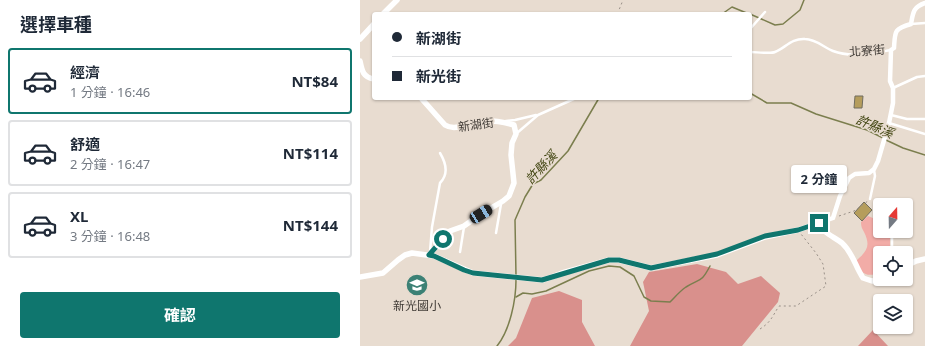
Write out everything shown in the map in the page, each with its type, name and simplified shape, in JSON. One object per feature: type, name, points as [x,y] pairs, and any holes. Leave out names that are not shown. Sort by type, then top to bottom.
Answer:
[{"type":"street","points":[[385,12],[397,0]]},
{"type":"street","points":[[911,24],[914,10],[918,5],[925,3]]},
{"type":"street","name":"北寮街","points":[[891,50],[894,48],[895,33],[900,28],[911,24]]},
{"type":"street","points":[[360,39],[372,26]]},
{"type":"street","points":[[360,277],[383,273],[398,260],[412,253],[434,256],[473,273],[542,280],[609,260],[619,260],[651,268],[717,254],[765,236],[798,230],[833,218],[840,196],[849,178],[855,174],[869,173],[874,169],[878,161],[891,115],[893,88],[890,81],[891,50]]},
{"type":"street","points":[[360,61],[362,74],[372,78]]},
{"type":"street","name":"新湖街","points":[[423,100],[449,128],[456,128],[482,121],[500,121],[514,125],[516,134]]},
{"type":"street","points":[[429,255],[450,231],[464,226],[481,214],[501,203],[509,196],[514,183],[511,155],[512,143],[516,134]]},
{"type":"street","points":[[819,223],[822,229],[849,251],[863,278],[873,281]]},
{"type":"street","points":[[913,262],[925,259]]},
{"type":"lane","points":[[752,27],[765,12]]},
{"type":"lane","name":"北寮街","points":[[911,24],[925,23]]},
{"type":"lane","name":"北寮街","points":[[752,52],[774,53],[794,40],[805,38],[816,41],[833,51],[852,54],[891,50]]},
{"type":"lane","points":[[893,88],[917,76],[925,76]]},
{"type":"lane","points":[[500,121],[515,120],[538,114],[571,100]]},
{"type":"lane","points":[[516,134],[538,114]]},
{"type":"lane","points":[[891,115],[907,119],[925,119]]},
{"type":"lane","points":[[889,125],[925,134]]},
{"type":"lane","points":[[429,255],[432,227],[440,183],[444,179],[446,166],[440,153]]},
{"type":"lane","points":[[870,199],[875,176],[874,169]]},
{"type":"lane","points":[[496,233],[501,203]]},
{"type":"lane","points":[[460,252],[464,226]]},
{"type":"path","points":[[618,12],[623,0]]},
{"type":"path","points":[[833,218],[854,211],[870,199],[873,200]]},
{"type":"path","points":[[760,329],[770,322],[779,306],[796,306],[826,286],[823,264],[798,230]]},
{"type":"shaded area","points":[[868,216],[873,218],[873,238],[890,238],[890,246],[873,246],[873,275],[871,275],[862,272],[856,261],[867,248],[867,241],[861,222]]},
{"type":"shaded area","points":[[697,264],[726,272],[738,284],[761,276],[780,293],[778,302],[742,346],[630,346],[649,311],[643,282],[649,272]]},
{"type":"shaded area","points":[[559,291],[582,300],[582,322],[595,346],[508,346],[516,338],[532,298]]},
{"type":"shaded area","points":[[873,330],[873,334],[877,334],[888,346],[858,346]]},
{"type":"building","points":[[855,96],[863,96],[862,108],[854,108]]},
{"type":"building","points":[[864,202],[872,210],[862,221],[854,213]]},
{"type":"waterway","points":[[752,15],[775,25],[783,24],[800,10],[804,0]]},
{"type":"waterway","points":[[725,12],[732,7],[744,12]]},
{"type":"waterway","name":"許縣溪","points":[[752,94],[767,103],[791,103],[816,114],[867,130],[883,138]]},
{"type":"waterway","name":"許縣溪","points":[[516,276],[515,220],[525,197],[533,184],[541,180],[568,151],[598,100]]},
{"type":"waterway","name":"許縣溪","points":[[886,140],[903,148],[925,155]]},
{"type":"waterway","points":[[516,297],[523,293],[532,294],[546,291],[589,271],[609,266],[620,267],[634,276],[644,297],[651,301],[670,302],[684,289],[700,280],[710,266]]},
{"type":"waterway","name":"許縣溪","points":[[497,346],[509,323],[515,296],[516,280]]},
{"type":"place","name":"新光國小","points":[[417,285]]},
{"type":"route","points":[[443,239],[429,255],[473,273],[542,280],[609,260],[619,260],[646,268],[657,267],[717,254],[765,236],[798,230],[819,223]]}]
